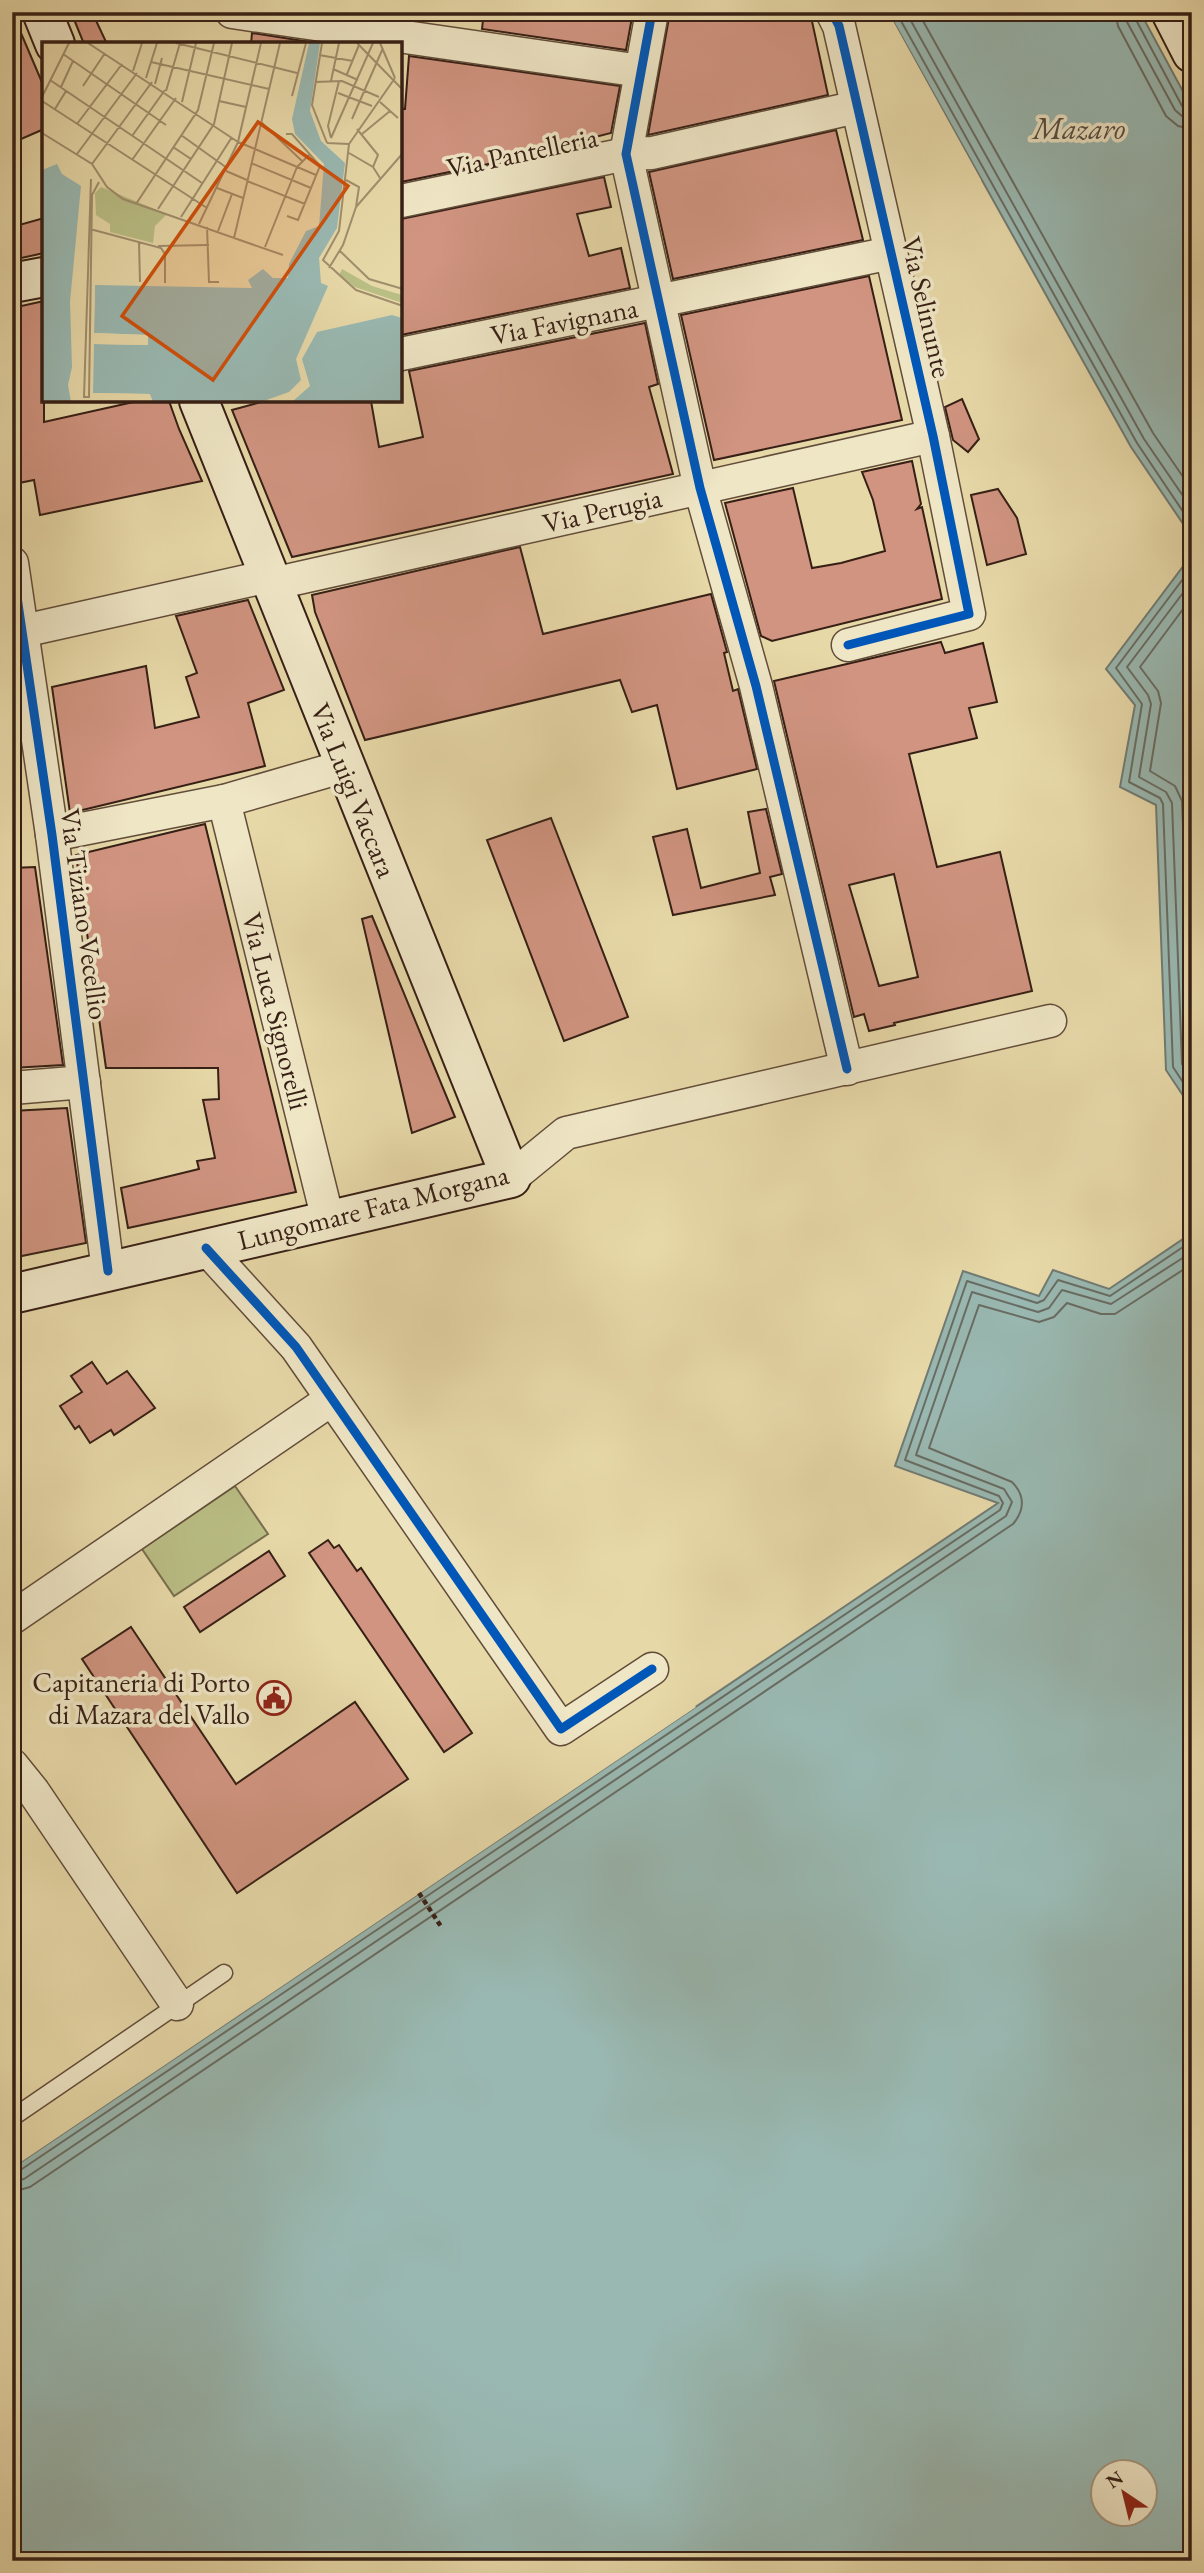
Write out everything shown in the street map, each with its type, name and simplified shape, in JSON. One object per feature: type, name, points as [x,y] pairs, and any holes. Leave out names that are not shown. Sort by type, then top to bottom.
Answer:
[{"type":"main road","points":[[42,12],[54,42]]},
{"type":"main road","points":[[1171,12],[1192,53]]},
{"type":"main road","points":[[12,283],[42,277]]},
{"type":"main road","name":"Via Luigi Vaccara","points":[[199,402],[511,1178]]},
{"type":"main road","name":"Lungomare Fata Morgana","points":[[12,1294],[511,1178]]},
{"type":"street","points":[[232,12],[641,71]]},
{"type":"street","points":[[652,12],[626,154],[700,488],[756,686],[847,1069]]},
{"type":"street","name":"Via Selinunte","points":[[832,12],[839,26],[933,436],[970,614],[849,645]]},
{"type":"street","name":"Via Pantelleria","points":[[402,201],[626,154],[652,153],[857,107]]},
{"type":"street","name":"Via Favignana","points":[[402,354],[891,253]]},
{"type":"street","name":"Via Perugia","points":[[23,631],[933,436]]},
{"type":"street","name":"Via Tiziano Vecellio","points":[[12,563],[52,835],[108,1271]]},
{"type":"street","points":[[52,835],[224,801],[345,766]]},
{"type":"street","name":"Via Luca Signorelli","points":[[224,801],[328,1220]]},
{"type":"street","name":"Lungomare Fata Morgana","points":[[511,1178],[566,1133],[1050,1021]]},
{"type":"street","points":[[12,1088],[84,1082]]},
{"type":"street","points":[[206,1248],[296,1347],[561,1728],[652,1669]]},
{"type":"street","points":[[12,1618],[332,1399]]},
{"type":"street","points":[[12,1765],[33,1791],[177,2004]]},
{"type":"lane","points":[[12,2118],[224,1973]]},
{"type":"path","points":[[419,1893],[442,1928]]},
{"type":"green space","points":[[235,1486],[268,1534],[174,1596],[142,1549]]},
{"type":"water","name":"Mazaro","points":[[888,12],[1140,12],[1192,108],[1192,537],[1131,447]]},
{"type":"water","points":[[1192,545],[1192,1109],[1166,1070],[1156,805],[1120,787],[1135,705],[1106,669],[1190,557]]},
{"type":"water","points":[[1192,1233],[1192,2561],[12,2561],[12,2168],[998,1503],[895,1466],[963,1271],[1039,1296],[1053,1270],[1109,1289]]},
{"type":"pier","points":[[884,12],[888,12],[981,180],[980,185]]},
{"type":"pier","points":[[693,1704],[696,1707],[12,2168],[12,2163]]},
{"type":"building","points":[[12,12],[42,82],[42,130],[12,143]]},
{"type":"building","points":[[71,12],[92,12],[106,42],[83,42]]},
{"type":"building","points":[[362,12],[402,12],[402,18]]},
{"type":"building","points":[[484,12],[633,12],[626,50],[482,29]]},
{"type":"building","points":[[670,12],[810,12],[828,95],[648,135]]},
{"type":"building","points":[[252,33],[310,42],[251,42]]},
{"type":"building","points":[[409,56],[620,86],[611,133],[595,137],[596,142],[402,182],[402,109],[405,109]]},
{"type":"building","points":[[836,130],[863,240],[673,279],[649,172]]},
{"type":"building","points":[[604,177],[611,207],[577,214],[589,256],[621,248],[630,288],[402,335],[402,219]]},
{"type":"building","points":[[42,219],[42,253],[12,260],[12,227]]},
{"type":"building","points":[[869,276],[902,420],[714,460],[681,315]]},
{"type":"building","points":[[42,301],[44,422],[134,402],[169,402],[202,481],[40,515],[34,480],[19,483],[12,442],[12,308]]},
{"type":"building","points":[[645,323],[658,384],[649,387],[673,474],[292,557],[232,410],[261,402],[371,402],[379,447],[423,437],[409,371]]},
{"type":"building","points":[[962,399],[979,439],[968,452],[953,440],[945,407]]},
{"type":"building","points":[[912,461],[921,504],[917,509],[922,507],[942,599],[772,641],[761,636],[725,503],[793,488],[812,568],[841,563],[885,551],[873,500],[862,472]]},
{"type":"building","points":[[998,489],[1017,518],[1026,554],[987,565],[971,495]]},
{"type":"building","points":[[520,547],[543,634],[711,594],[727,652],[724,653],[733,691],[738,689],[757,769],[677,789],[657,705],[632,712],[620,680],[365,740],[315,612],[312,595]]},
{"type":"building","points":[[248,600],[284,690],[248,703],[265,766],[70,813],[52,687],[146,666],[155,728],[199,717],[186,677],[197,673],[176,616]]},
{"type":"building","points":[[941,642],[945,653],[983,643],[997,702],[969,708],[977,738],[909,754],[937,867],[1000,852],[1032,991],[869,1031],[864,1014],[854,1017],[774,681]],"holes":[[[894,874],[918,977],[879,986],[849,885]]]},
{"type":"building","points":[[766,809],[782,874],[770,877],[775,895],[673,915],[653,837],[687,829],[701,888],[760,873],[748,812]]},
{"type":"building","points":[[551,818],[628,1017],[564,1041],[487,840]]},
{"type":"building","points":[[205,824],[296,1192],[128,1228],[121,1188],[199,1169],[197,1161],[215,1158],[203,1100],[219,1099],[218,1068],[106,1068],[76,855]]},
{"type":"building","points":[[35,867],[63,1065],[12,1068],[12,868]]},
{"type":"building","points":[[372,916],[455,1117],[412,1133],[362,919]]},
{"type":"building","points":[[67,1108],[86,1243],[12,1258],[12,1111]]},
{"type":"building","points":[[92,1362],[107,1384],[127,1371],[155,1408],[114,1435],[111,1430],[90,1443],[79,1426],[75,1429],[60,1406],[82,1392],[71,1376]]},
{"type":"building","points":[[328,1540],[334,1548],[339,1545],[357,1571],[361,1568],[472,1733],[444,1752],[309,1553]]},
{"type":"building","points":[[269,1551],[285,1576],[200,1632],[184,1607]]},
{"type":"building","points":[[131,1627],[236,1784],[355,1702],[408,1779],[237,1893],[82,1659]]},
{"type":"cycle path","points":[[652,12],[626,154],[700,488],[756,686],[847,1069]]},
{"type":"cycle path","points":[[832,12],[839,26],[933,436],[969,614],[848,645]]},
{"type":"cycle path","points":[[12,563],[52,835],[108,1271]]},
{"type":"cycle path","points":[[206,1248],[296,1347],[561,1729],[652,1669]]},
{"type":"place","name":"Capitaneria di Porto di Mazara del Vallo","points":[[274,1698]]}]
